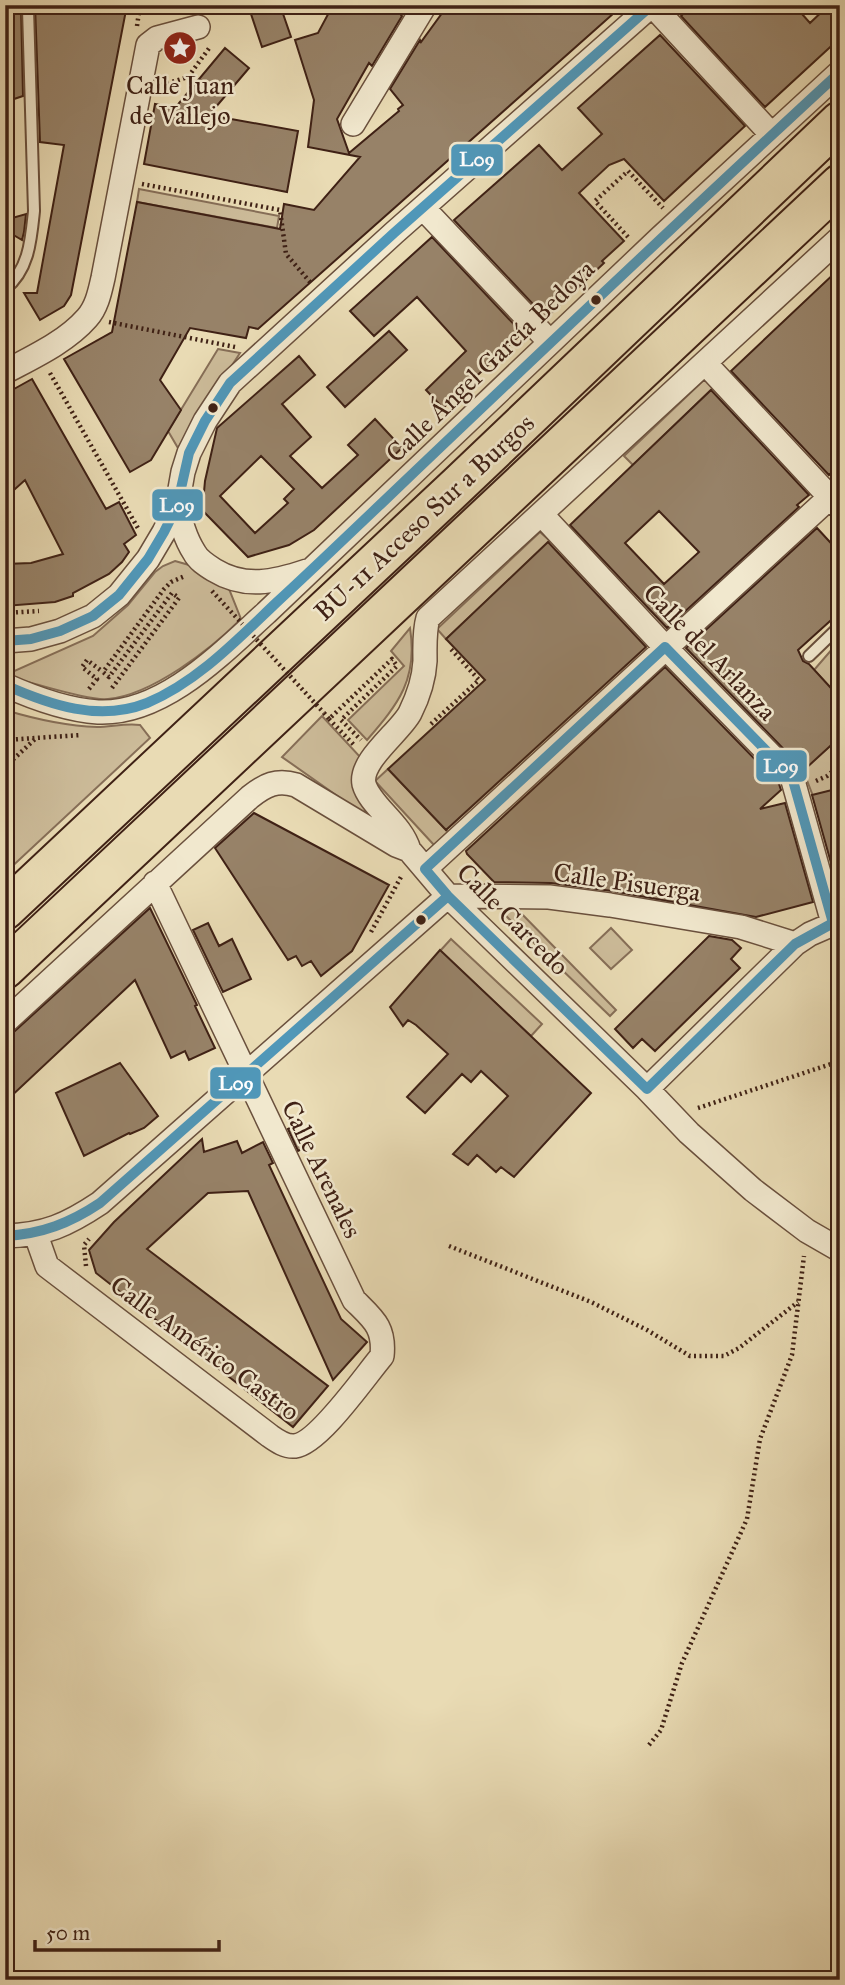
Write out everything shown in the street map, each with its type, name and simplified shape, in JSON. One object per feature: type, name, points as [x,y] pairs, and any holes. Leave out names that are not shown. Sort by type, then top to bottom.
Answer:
[{"type":"highway","name":"BU-11 Acceso Sur a Burgos","points":[[5,910],[459,484],[840,121]]},
{"type":"highway","name":"BU-11 Acceso Sur a Burgos","points":[[5,969],[840,184]]},
{"type":"highway","points":[[736,281],[840,198]]},
{"type":"street","points":[[353,124],[425,5]]},
{"type":"street","points":[[5,641],[31,639],[60,631],[93,616],[119,595],[177,506],[189,453],[205,421],[230,383],[652,5],[771,135]]},
{"type":"street","points":[[5,372],[41,353],[89,317],[98,299],[148,45],[157,38],[205,35]]},
{"type":"street","name":"Calle Ángel García Bedoya","points":[[192,564],[202,562],[219,573],[244,582],[272,581],[314,569],[550,342],[840,72]]},
{"type":"street","points":[[423,208],[550,342]]},
{"type":"street","points":[[409,850],[402,832],[368,792],[363,778],[369,763],[409,715],[422,680],[428,618],[840,238]]},
{"type":"street","points":[[425,869],[665,647],[836,498],[705,363]]},
{"type":"street","points":[[177,506],[192,564]]},
{"type":"street","name":"Calle del Arlanza","points":[[542,515],[665,647],[793,777],[837,922]]},
{"type":"street","points":[[147,549],[173,552],[192,564]]},
{"type":"street","points":[[5,685],[26,695],[60,705],[97,712],[144,704],[176,688],[224,652],[314,569]]},
{"type":"street","name":"Calle Carcedo","points":[[155,883],[261,787],[285,781],[296,785],[409,850],[448,896],[681,1125],[753,1190],[807,1231],[840,1250]]},
{"type":"street","points":[[5,1022],[155,883]]},
{"type":"street","name":"Calle Arenales","points":[[155,883],[354,1300],[380,1329],[384,1340],[382,1356],[351,1394]]},
{"type":"street","points":[[5,1236],[36,1235],[71,1223],[100,1203],[448,896]]},
{"type":"street","name":"Calle Pisuerga","points":[[448,896],[549,897],[610,905],[741,927],[796,944]]},
{"type":"street","points":[[647,1089],[796,944],[810,934],[837,922]]},
{"type":"street","name":"Calle Américo Castro","points":[[36,1235],[47,1266],[284,1444],[297,1446],[320,1432],[351,1394]]},
{"type":"lane","points":[[5,289],[17,280],[25,263],[34,211],[28,9]]},
{"type":"lane","points":[[809,656],[840,626]]},
{"type":"path","points":[[153,87],[188,77],[205,35]]},
{"type":"path","points":[[629,238],[595,201],[628,170],[671,216]]},
{"type":"path","points":[[134,182],[281,210],[286,254],[313,286]]},
{"type":"path","points":[[108,321],[242,349]]},
{"type":"path","points":[[45,365],[147,549]]},
{"type":"path","points":[[103,672],[164,589],[192,564]]},
{"type":"path","points":[[206,585],[358,749]]},
{"type":"path","points":[[5,740],[74,736],[101,727],[97,712],[85,696],[97,679],[82,667],[87,660],[109,677],[172,593],[179,598],[118,679],[97,712]]},
{"type":"path","points":[[5,613],[46,610]]},
{"type":"path","points":[[329,719],[392,659],[397,666],[341,720],[368,748]]},
{"type":"path","points":[[5,767],[37,737]]},
{"type":"path","points":[[681,1125],[840,1061]]},
{"type":"path","points":[[649,1745],[661,1730],[682,1663],[747,1519],[760,1439],[792,1355],[807,1231]]},
{"type":"path","points":[[88,1274],[83,1256],[84,1245],[93,1234]]},
{"type":"path","points":[[449,1246],[591,1302],[690,1356],[724,1356],[739,1348],[798,1301]]},
{"type":"shaded area","points":[[139,189],[279,216],[277,228],[137,202]]},
{"type":"shaded area","points":[[218,349],[240,353],[178,448],[168,431]]},
{"type":"shaded area","points":[[706,378],[714,387],[633,465],[624,456]]},
{"type":"shaded area","points":[[540,532],[550,541],[446,639],[437,629]]},
{"type":"shaded area","points":[[175,561],[196,567],[229,589],[241,619],[214,644],[180,669],[143,689],[108,699],[90,698],[23,681],[10,675],[93,636],[128,605],[155,572]]},
{"type":"shaded area","points":[[410,628],[411,662],[404,689],[367,740],[348,720],[404,666],[391,651]]},
{"type":"shaded area","points":[[840,640],[840,698],[814,670]]},
{"type":"shaded area","points":[[5,710],[73,725],[140,725],[150,738],[5,873]]},
{"type":"shaded area","points":[[322,716],[362,759],[397,838],[282,757]]},
{"type":"shaded area","points":[[840,737],[840,788],[813,796],[803,770]]},
{"type":"shaded area","points":[[388,769],[448,832],[434,845],[375,781]]},
{"type":"shaded area","points":[[516,908],[616,1010],[610,1016],[503,913]]},
{"type":"shaded area","points":[[611,928],[632,950],[611,969],[590,948]]},
{"type":"shaded area","points":[[451,939],[542,1024],[531,1036],[440,951]]},
{"type":"building","points":[[5,5],[21,5],[23,96],[5,102]]},
{"type":"building","points":[[35,5],[127,5],[71,295],[64,306],[40,320],[24,293],[37,293],[64,145],[40,142]]},
{"type":"building","points":[[248,5],[280,5],[291,37],[262,47]]},
{"type":"building","points":[[333,5],[393,5],[402,16],[372,66],[369,63],[337,119],[349,153],[399,111],[403,105],[390,89],[420,40],[421,42],[448,5],[623,5],[258,329],[249,327],[246,338],[190,328],[160,380],[181,410],[151,460],[130,472],[64,359],[112,332],[137,202],[280,229],[284,204],[314,210],[360,157],[308,147],[314,100],[295,40],[318,33]]},
{"type":"building","points":[[692,5],[794,5],[810,23],[829,5],[840,5],[840,38],[765,107],[681,16]]},
{"type":"building","points":[[660,35],[745,126],[664,201],[624,159],[609,165],[579,193],[624,241],[546,318],[454,220],[539,145],[562,170],[602,134],[578,108]]},
{"type":"building","points":[[225,48],[249,68],[209,115],[298,131],[287,192],[144,164],[155,104],[175,108]]},
{"type":"building","points":[[26,214],[22,240],[5,230],[5,220]]},
{"type":"building","points":[[432,237],[522,333],[443,408],[426,390],[466,351],[417,297],[374,336],[350,311]]},
{"type":"building","points":[[840,268],[840,465],[829,475],[731,371]]},
{"type":"building","points":[[389,331],[407,350],[345,407],[327,387]]},
{"type":"building","points":[[299,356],[315,375],[282,404],[311,437],[290,456],[322,488],[358,455],[348,445],[375,419],[402,448],[314,530],[289,545],[248,557],[204,512],[202,514],[205,481],[217,428]],"holes":[[[261,456],[294,489],[284,499],[288,503],[255,533],[220,496]]]},
{"type":"building","points":[[32,379],[106,509],[119,502],[136,535],[124,544],[129,552],[122,562],[109,574],[73,593],[73,596],[55,602],[5,606],[5,564],[31,563],[63,554],[25,480],[5,498],[5,394]]},
{"type":"building","points":[[711,390],[809,495],[667,628],[570,525]],"holes":[[[659,511],[699,552],[664,584],[625,543]]]},
{"type":"building","points":[[817,528],[840,553],[840,612],[798,650],[803,661],[809,664],[840,698],[840,737],[804,770],[686,648]]},
{"type":"building","points":[[548,542],[646,647],[446,830],[388,769],[485,680],[446,639]]},
{"type":"building","points":[[665,667],[779,784],[781,790],[760,809],[785,803],[813,902],[756,917],[612,891],[551,883],[494,882],[467,854],[466,851]]},
{"type":"building","points":[[840,788],[840,895],[812,795]]},
{"type":"building","points":[[254,813],[389,885],[352,951],[321,976],[311,961],[302,966],[296,956],[288,960],[215,848]]},
{"type":"building","points":[[150,908],[215,1048],[189,1060],[185,1051],[171,1058],[135,980],[5,1102],[5,1040]]},
{"type":"building","points":[[208,923],[219,946],[232,939],[251,979],[223,992],[193,930]]},
{"type":"building","points":[[709,936],[732,940],[741,948],[731,959],[740,968],[655,1051],[642,1039],[633,1048],[615,1029]]},
{"type":"building","points":[[440,950],[591,1093],[514,1177],[501,1167],[496,1172],[477,1155],[468,1165],[453,1154],[508,1096],[481,1071],[471,1082],[462,1074],[425,1113],[407,1097],[448,1054],[408,1020],[403,1026],[390,1007]]},
{"type":"building","points":[[120,1063],[158,1116],[144,1128],[84,1156],[56,1093]]},
{"type":"building","points":[[300,1123],[311,1145],[298,1151],[288,1129]]},
{"type":"building","points":[[202,1139],[204,1152],[237,1141],[242,1153],[263,1142],[273,1163],[269,1165],[341,1319],[367,1342],[333,1380],[248,1191],[208,1193],[147,1249],[328,1386],[293,1427],[96,1273],[89,1250],[114,1222]]},
{"type":"transit line","name":"L09","points":[[5,641],[31,639],[60,631],[93,616],[119,595],[148,559],[164,532],[177,506],[189,453],[205,421],[230,383],[394,233],[652,5]]},
{"type":"transit line","name":"L09","points":[[5,685],[39,699],[75,709],[111,711],[147,703],[200,672],[840,72]]},
{"type":"transit line","name":"L09","points":[[665,647],[792,777],[833,923]]},
{"type":"transit line","name":"L09","points":[[425,869],[665,647]]},
{"type":"transit line","name":"L09","points":[[425,869],[448,896],[647,1089]]},
{"type":"transit line","name":"L09","points":[[5,1236],[31,1233],[55,1226],[100,1203],[448,896]]},
{"type":"transit line","name":"L09","points":[[647,1089],[795,944],[833,923]]},
{"type":"place","name":"Calle Juan de Vallejo","points":[[180,48]]}]
